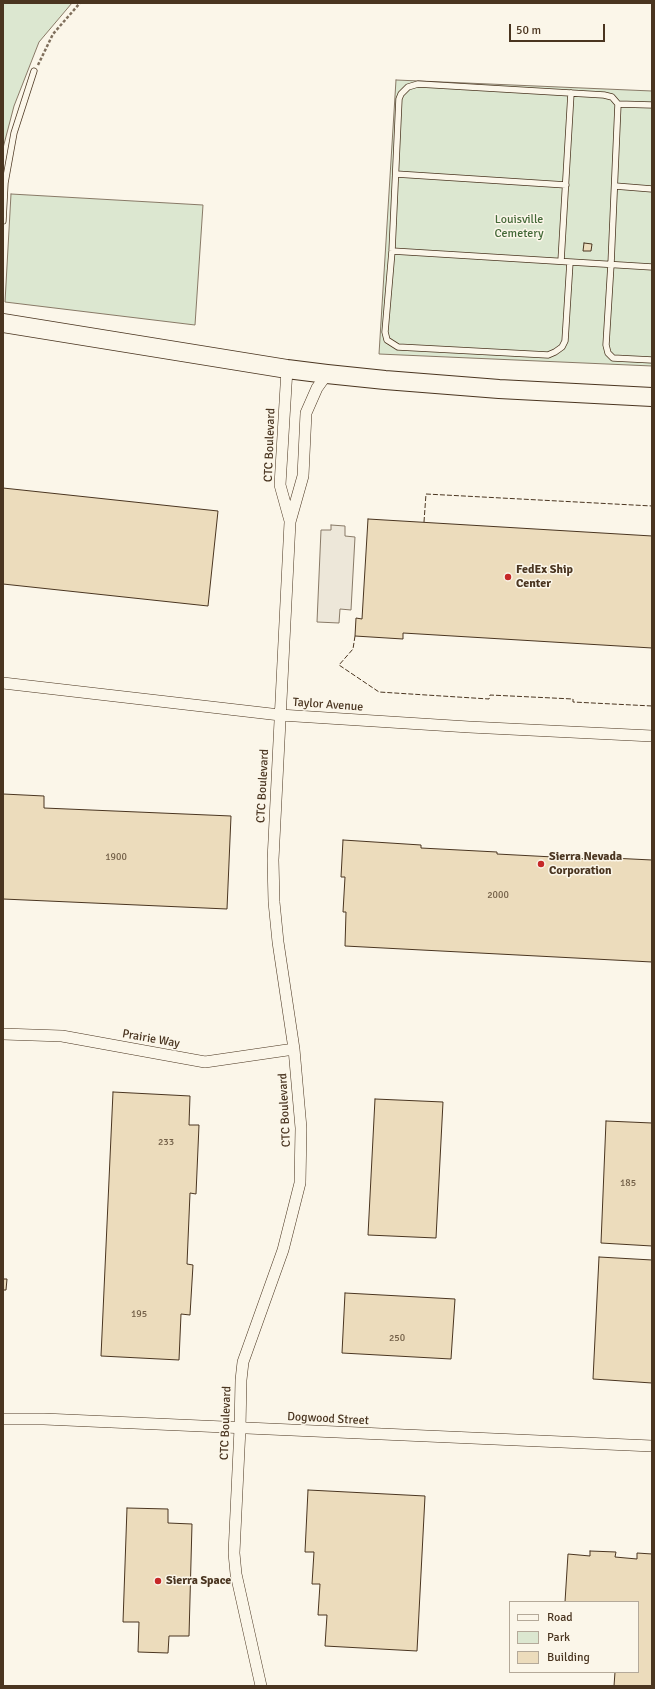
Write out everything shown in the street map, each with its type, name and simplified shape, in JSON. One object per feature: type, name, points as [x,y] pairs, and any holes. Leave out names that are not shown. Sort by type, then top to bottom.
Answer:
[{"type":"main road","points":[[3,323],[287,369],[327,374],[499,389],[652,397]]},
{"type":"street","name":"CTC Boulevard","points":[[287,369],[280,484],[290,522]]},
{"type":"street","name":"CTC Boulevard","points":[[261,1686],[236,1574],[234,1552],[241,1380],[244,1362],[283,1250],[300,1183],[301,1128],[294,1049],[280,960],[274,902],[273,860],[290,522],[303,476],[306,413],[317,388],[327,374]]},
{"type":"street","name":"Taylor Avenue","points":[[3,683],[280,715],[440,726],[652,736]]},
{"type":"street","name":"Prairie Way","points":[[3,1034],[62,1036],[205,1062],[294,1049]]},
{"type":"street","name":"Dogwood Street","points":[[3,1420],[44,1420],[652,1446]]},
{"type":"lane","points":[[3,221],[6,183],[14,134],[34,71]]},
{"type":"lane","points":[[570,262],[565,342],[562,347],[548,355],[398,347],[387,340],[385,332],[392,251],[399,99],[401,94],[408,87],[418,84],[604,95],[612,97],[618,104],[606,345],[608,353],[613,358],[652,360]]},
{"type":"lane","points":[[561,261],[571,93]]},
{"type":"lane","points":[[618,104],[652,106]]},
{"type":"lane","points":[[396,174],[566,185]]},
{"type":"lane","points":[[615,186],[652,189]]},
{"type":"lane","points":[[392,251],[652,267]]},
{"type":"path","points":[[34,71],[53,34],[80,3]]},
{"type":"green space","points":[[3,3],[72,3],[39,42],[14,106],[3,148]]},
{"type":"green space","name":"Louisville Cemetery","points":[[396,80],[652,91],[652,366],[379,354]]},
{"type":"green space","points":[[11,194],[203,205],[195,325],[5,302]]},
{"type":"shaded area","points":[[331,525],[345,526],[345,536],[355,537],[351,610],[340,609],[339,623],[317,622],[321,530],[331,530]]},
{"type":"building","points":[[584,243],[592,244],[591,251],[583,251]]},
{"type":"building","points":[[3,488],[218,511],[208,606],[3,584]]},
{"type":"building","name":"FedEx Ship Center","points":[[368,519],[652,536],[652,648],[403,633],[403,639],[355,636],[356,618],[362,619]]},
{"type":"building","points":[[3,794],[44,796],[44,808],[231,816],[227,909],[3,899]]},
{"type":"building","points":[[343,840],[421,845],[421,848],[497,852],[497,854],[591,859],[591,857],[652,860],[652,962],[345,946],[346,912],[343,912],[345,877],[341,877]]},
{"type":"building","points":[[113,1092],[190,1096],[189,1125],[199,1125],[196,1194],[190,1193],[187,1264],[193,1265],[190,1315],[181,1314],[179,1360],[101,1356]]},
{"type":"building","points":[[375,1099],[443,1102],[436,1238],[368,1235]]},
{"type":"building","points":[[606,1121],[652,1123],[652,1246],[601,1243]]},
{"type":"building","points":[[599,1257],[652,1260],[652,1383],[593,1379]]},
{"type":"building","points":[[3,1279],[7,1279],[6,1290],[3,1290]]},
{"type":"building","points":[[345,1293],[455,1299],[451,1359],[342,1353]]},
{"type":"building","points":[[308,1490],[425,1496],[417,1651],[325,1646],[327,1615],[318,1615],[320,1584],[312,1584],[314,1552],[305,1552]]},
{"type":"building","points":[[127,1508],[168,1509],[168,1523],[192,1524],[189,1636],[169,1636],[168,1653],[138,1652],[139,1622],[123,1622]]},
{"type":"building","points":[[590,1551],[616,1552],[615,1557],[637,1559],[637,1553],[652,1554],[652,1686],[614,1686],[615,1673],[639,1673],[639,1601],[565,1601],[568,1554],[590,1556]]},
{"type":"fence","points":[[424,522],[426,494],[652,506]]},
{"type":"fence","points":[[355,636],[353,649],[339,665],[379,692],[489,699],[490,695],[573,699],[573,702],[652,706]]},
{"type":"place","name":"FedEx Ship Center","points":[[508,577]]},
{"type":"place","name":"Sierra Nevada Corporation","points":[[541,864]]},
{"type":"place","name":"Sierra Space","points":[[158,1581]]}]
